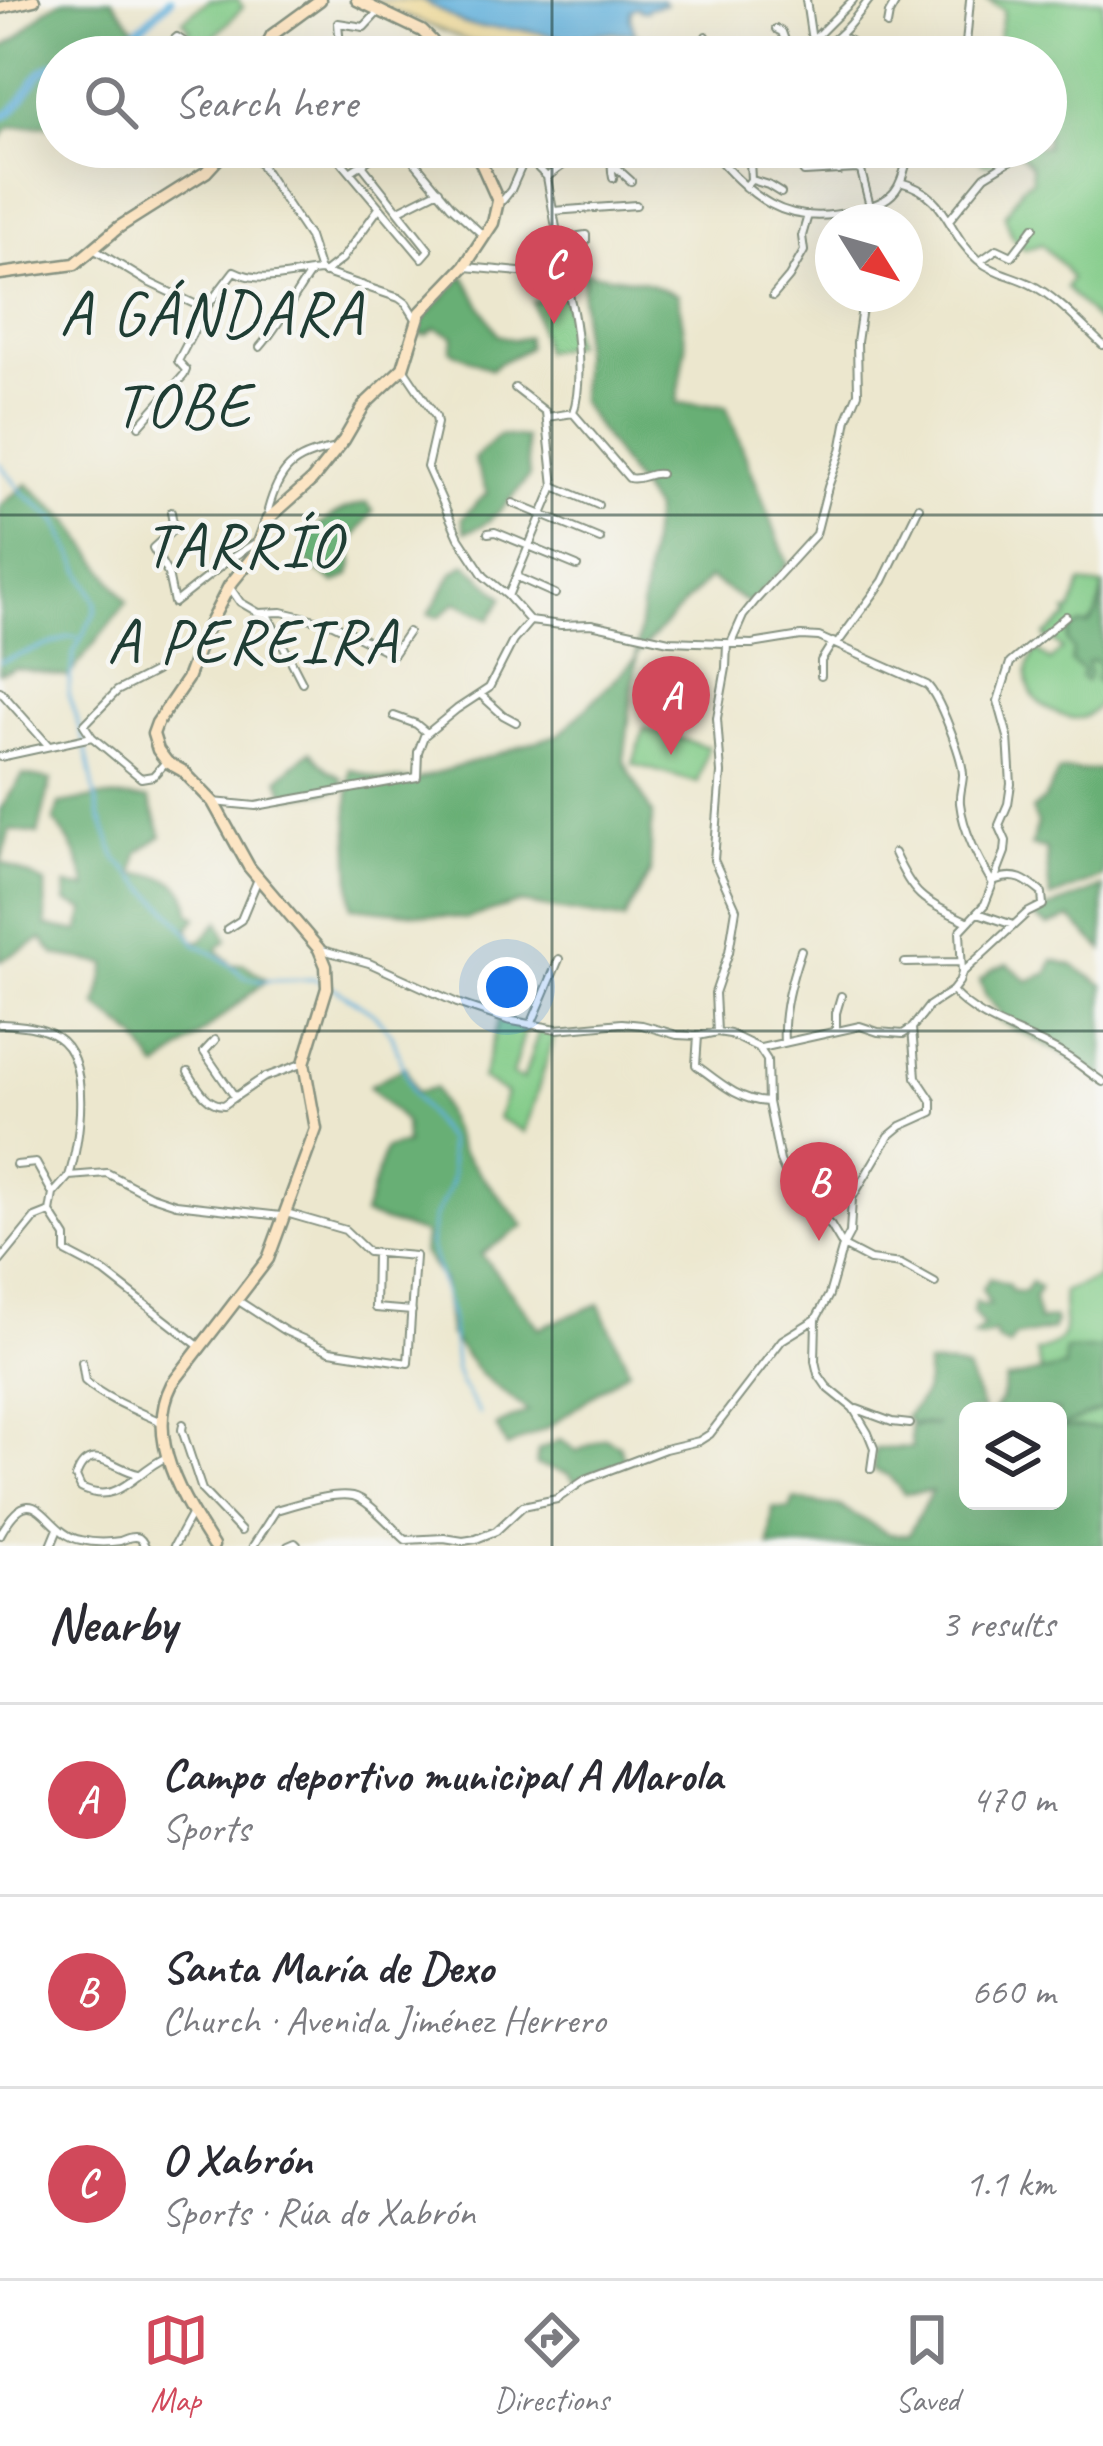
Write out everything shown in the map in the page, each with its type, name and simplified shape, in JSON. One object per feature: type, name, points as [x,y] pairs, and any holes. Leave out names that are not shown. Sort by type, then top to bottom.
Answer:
[{"type":"main road","points":[[0,8],[34,0]]},
{"type":"main road","points":[[274,36],[320,0]]},
{"type":"main road","points":[[357,0],[425,36]]},
{"type":"main road","points":[[0,274],[82,260],[124,224],[210,168]]},
{"type":"main road","points":[[213,1546],[184,1500],[161,1422],[168,1391],[268,1259],[316,1129],[304,1063],[328,988],[319,949],[249,867],[213,802],[184,771],[167,761],[154,742],[154,728],[187,679],[229,586],[255,554],[271,515],[312,481],[365,404],[403,368],[426,304],[464,267],[493,223],[500,203],[484,168]]},
{"type":"street","points":[[806,0],[811,36]]},
{"type":"street","points":[[817,36],[853,0]]},
{"type":"street","points":[[838,35],[869,0]]},
{"type":"street","points":[[886,26],[897,0]]},
{"type":"street","points":[[967,36],[970,0]]},
{"type":"street","points":[[339,36],[338,23],[364,28],[378,12]]},
{"type":"street","points":[[776,29],[783,36]]},
{"type":"street","points":[[263,168],[309,237],[318,272]]},
{"type":"street","points":[[347,168],[422,258],[429,250],[364,168]]},
{"type":"street","points":[[350,172],[356,168]]},
{"type":"street","points":[[420,168],[484,236]]},
{"type":"street","points":[[500,203],[520,168]]},
{"type":"street","points":[[538,168],[547,177],[558,239]]},
{"type":"street","points":[[547,177],[559,168]]},
{"type":"street","points":[[612,168],[613,178]]},
{"type":"street","points":[[617,168],[631,181]]},
{"type":"street","points":[[731,168],[770,205],[815,214]]},
{"type":"street","points":[[748,183],[749,168]]},
{"type":"street","points":[[799,168],[804,172],[860,171],[869,204]]},
{"type":"street","points":[[875,204],[889,198],[905,168]]},
{"type":"street","points":[[949,220],[985,176],[998,168]]},
{"type":"street","points":[[900,182],[940,205],[958,237],[980,261],[1043,292],[1103,345]]},
{"type":"street","points":[[748,183],[781,193]]},
{"type":"street","points":[[389,217],[439,190]]},
{"type":"street","points":[[553,212],[636,205]]},
{"type":"street","points":[[139,426],[184,375],[186,370],[178,362],[205,308],[234,271],[249,278],[318,272],[342,260],[379,208]]},
{"type":"street","points":[[772,296],[804,251],[802,236],[808,215]]},
{"type":"street","points":[[980,261],[997,249],[1012,256],[1034,227]]},
{"type":"street","points":[[94,249],[146,281],[205,308]]},
{"type":"street","points":[[464,267],[562,276],[578,362],[573,413]]},
{"type":"street","points":[[318,272],[406,303],[417,322]]},
{"type":"street","points":[[260,347],[290,302],[318,272]]},
{"type":"street","points":[[349,319],[362,285]]},
{"type":"street","points":[[717,1032],[715,993],[736,910],[714,860],[721,773],[717,718],[729,643],[743,616],[816,534],[858,393],[861,312]]},
{"type":"street","points":[[403,368],[436,417],[427,467],[454,526],[484,576],[530,621],[591,624],[669,641],[752,644],[819,637],[927,685],[935,693],[957,747],[965,825],[993,882]]},
{"type":"street","points":[[508,596],[554,486],[548,418],[543,406],[515,388]]},
{"type":"street","points":[[548,418],[573,413]]},
{"type":"street","points":[[573,413],[629,478],[661,474]]},
{"type":"street","points":[[271,515],[269,502],[286,468],[301,457],[332,448],[336,451]]},
{"type":"street","points":[[554,486],[598,505]]},
{"type":"street","points":[[513,502],[600,539]]},
{"type":"street","points":[[821,676],[821,661],[883,581],[919,507]]},
{"type":"street","points":[[171,512],[174,529],[154,548],[168,574],[174,603],[261,540]]},
{"type":"street","points":[[488,533],[577,566]]},
{"type":"street","points":[[517,577],[555,594]]},
{"type":"street","points":[[229,586],[240,602],[267,614],[282,612],[333,624],[393,654],[409,632]]},
{"type":"street","points":[[267,614],[302,682]]},
{"type":"street","points":[[962,973],[960,931],[978,913],[1005,852],[999,825],[1011,784],[1008,737],[998,701],[1010,662],[1066,616]]},
{"type":"street","points":[[213,802],[256,806],[417,777],[418,752],[427,734],[489,688],[513,641],[530,621]]},
{"type":"street","points":[[156,671],[117,691],[84,724],[92,737],[141,778],[153,776],[167,761]]},
{"type":"street","points":[[0,692],[48,745]]},
{"type":"street","points":[[481,694],[516,722]]},
{"type":"street","points":[[394,716],[427,734]]},
{"type":"street","points":[[0,757],[92,737]]},
{"type":"street","points":[[894,853],[914,890],[929,903],[967,921]]},
{"type":"street","points":[[759,1048],[860,1027],[903,1034],[912,1028],[929,1006],[952,991],[962,973],[1042,905],[1042,892],[1025,879],[1009,875],[993,882]]},
{"type":"street","points":[[227,929],[241,920],[258,878]]},
{"type":"street","points":[[978,913],[1013,925]]},
{"type":"street","points":[[319,949],[369,963],[477,1010],[531,1024],[557,1029],[622,1023],[677,1035],[717,1032],[759,1048],[766,1060],[768,1102],[780,1161],[793,1190],[831,1226],[842,1246],[870,1259],[901,1264],[935,1283]]},
{"type":"street","points":[[784,1043],[786,1004],[801,950]]},
{"type":"street","points":[[531,1024],[559,959]]},
{"type":"street","points":[[904,963],[959,962]]},
{"type":"street","points":[[952,991],[991,1022],[1065,1055],[1103,1082]]},
{"type":"street","points":[[836,1031],[841,996]]},
{"type":"street","points":[[0,1024],[40,1029],[60,1038],[78,1071],[80,1114],[69,1176],[52,1194]]},
{"type":"street","points":[[253,1546],[276,1510],[353,1496],[406,1540],[476,1539],[496,1531],[523,1506],[557,1498],[586,1479],[710,1434],[782,1340],[816,1319],[830,1295],[850,1232],[852,1198],[889,1136],[932,1112],[932,1101],[916,1077],[912,1028]]},
{"type":"street","points":[[698,1036],[696,1065],[729,1091],[768,1102]]},
{"type":"street","points":[[215,1040],[204,1052],[235,1097]]},
{"type":"street","points":[[188,1072],[212,1103],[224,1106],[263,1078],[304,1063]]},
{"type":"street","points":[[16,1165],[36,1163],[52,1194],[50,1212],[66,1237],[66,1252],[104,1272],[200,1347]]},
{"type":"street","points":[[69,1176],[107,1174],[176,1204],[285,1214],[346,1230],[376,1255],[415,1256],[408,1363],[329,1351],[237,1300]]},
{"type":"street","points":[[0,1261],[35,1218],[50,1212]]},
{"type":"street","points":[[376,1255],[375,1307],[412,1311]]},
{"type":"street","points":[[816,1319],[815,1361],[827,1387],[854,1408],[910,1424]]},
{"type":"street","points":[[82,1362],[85,1381],[93,1388],[161,1422]]},
{"type":"street","points":[[854,1408],[874,1448],[871,1469]]},
{"type":"street","points":[[183,1424],[202,1490],[242,1531]]},
{"type":"street","points":[[133,1476],[97,1458],[80,1466],[76,1477],[81,1488],[96,1495],[113,1493],[169,1457]]},
{"type":"street","points":[[184,1500],[202,1490]]},
{"type":"street","points":[[0,1535],[15,1514],[32,1505],[74,1540],[115,1542],[134,1537],[145,1546]]},
{"type":"street","points":[[174,1546],[192,1513]]},
{"type":"street","points":[[51,1546],[58,1529]]},
{"type":"street","points":[[288,1546],[298,1546]]},
{"type":"green space","points":[[112,0],[140,35],[36,36],[36,126],[9,127],[0,140],[0,48],[55,4]]},
{"type":"green space","points":[[209,0],[237,0],[243,7],[215,36],[184,36],[190,29],[183,20]]},
{"type":"green space","points":[[987,0],[1103,0],[1103,328],[1066,288],[1071,279],[1063,266],[1041,244],[1025,250],[1012,236],[1005,216],[1022,187],[1032,180],[1031,168],[1067,168],[1067,36],[999,36],[1004,10]]},
{"type":"green space","points":[[583,272],[643,281],[678,295],[686,346],[677,403],[726,406],[788,564],[749,604],[709,578],[637,654],[624,761],[652,814],[650,873],[624,920],[519,903],[465,919],[352,907],[350,769],[382,780],[416,780],[560,734],[636,658],[654,510],[580,402]]},
{"type":"green space","points":[[464,276],[498,335],[514,340],[527,337],[528,347],[491,369],[450,350],[454,336],[435,328],[419,334],[423,319]]},
{"type":"green space","points":[[564,295],[574,345],[544,352],[533,302]]},
{"type":"green space","points":[[499,435],[525,438],[529,476],[493,517],[465,532],[462,518],[487,493],[474,459]]},
{"type":"green space","points":[[27,484],[70,521],[127,602],[68,677],[15,668],[0,673],[0,506]]},
{"type":"green space","points":[[367,503],[373,511],[349,545],[354,561],[350,575],[335,583],[307,562],[303,547],[330,518]]},
{"type":"green space","points":[[466,564],[503,597],[490,619],[456,602],[439,617],[429,614],[453,573]]},
{"type":"green space","points":[[1081,583],[1103,586],[1098,610],[1088,624],[1071,630],[1068,641],[1075,665],[1084,671],[1083,681],[1087,661],[1099,663],[1103,700],[1088,715],[1075,718],[1037,701],[1027,677],[1037,650],[1050,661],[1062,649],[1045,635],[1068,617],[1066,612],[1071,612]]},
{"type":"green space","points":[[1103,586],[1103,682],[1095,680],[1100,668],[1095,660],[1087,662],[1086,682],[1081,677],[1084,671],[1071,662],[1073,650],[1067,641],[1070,630],[1095,617]]},
{"type":"green space","points":[[644,728],[708,747],[698,783],[633,764]]},
{"type":"green space","points":[[310,751],[343,779],[341,789],[286,798],[279,778]]},
{"type":"green space","points":[[1103,770],[1103,877],[1050,898],[1046,849],[1031,846],[1038,824],[1032,810],[1044,800],[1059,771]]},
{"type":"green space","points":[[23,775],[51,780],[38,834],[10,830],[1,862],[45,883],[46,926],[79,932],[85,910],[66,902],[66,886],[87,888],[75,852],[54,821],[59,804],[101,797],[149,799],[162,836],[138,852],[134,874],[155,875],[179,886],[190,913],[197,917],[188,928],[193,941],[201,941],[219,921],[227,940],[218,951],[232,965],[244,964],[267,980],[158,1069],[136,1037],[97,1006],[107,964],[55,955],[42,939],[0,961],[0,810]]},
{"type":"green space","points":[[1103,887],[1103,950],[1070,918],[1048,926],[1031,915]]},
{"type":"green space","points":[[1053,960],[1072,965],[1103,985],[1103,1078],[998,1020],[1000,1012],[986,997],[980,980],[993,969],[1008,964],[1028,981],[1048,973]]},
{"type":"green space","points":[[499,1019],[526,1027],[512,1075],[523,1080],[539,1030],[555,1033],[525,1132],[498,1118],[506,1093],[482,1079]]},
{"type":"green space","points":[[405,1067],[416,1092],[435,1088],[460,1150],[524,1226],[481,1254],[539,1328],[599,1304],[629,1369],[549,1427],[507,1447],[496,1426],[528,1411],[480,1374],[449,1334],[443,1280],[423,1253],[425,1234],[364,1215],[385,1149],[406,1144],[405,1122],[369,1086]]},
{"type":"green space","points":[[1103,1212],[1103,1546],[932,1546],[961,1510],[1067,1510],[1067,1402],[1049,1402],[1036,1352],[1062,1336],[1064,1291],[1098,1278]]},
{"type":"green space","points":[[990,1278],[1008,1284],[1012,1291],[1024,1292],[1031,1282],[1040,1287],[1034,1298],[1039,1321],[1054,1318],[1052,1330],[1015,1337],[1009,1346],[997,1340],[995,1332],[973,1336],[984,1327],[973,1312],[976,1301],[990,1305],[982,1289]]},
{"type":"green space","points":[[1103,1346],[1103,1409],[1067,1424],[1067,1402],[999,1402],[1006,1380],[1065,1367],[1065,1350]]},
{"type":"green space","points":[[927,1365],[967,1370],[979,1402],[959,1402],[959,1510],[1067,1510],[1067,1427],[1103,1428],[1103,1546],[769,1546],[773,1508],[790,1509],[794,1499],[841,1507],[889,1534],[908,1535],[932,1491],[904,1494],[888,1475],[873,1470],[875,1449],[912,1448],[910,1426],[938,1425],[911,1423],[905,1417],[924,1394]]},
{"type":"green space","points":[[605,1438],[619,1445],[626,1461],[575,1482],[567,1473],[536,1465],[538,1451],[560,1440],[577,1451]]},
{"type":"sand","points":[[366,0],[446,0],[630,18],[638,36],[456,36]]},
{"type":"water","points":[[422,0],[662,0],[665,4],[647,11],[631,10],[635,33],[554,36],[464,24]]},
{"type":"waterway","points":[[131,36],[170,0]]},
{"type":"waterway","points":[[3,116],[18,105],[36,80]]},
{"type":"waterway","points":[[0,464],[23,493],[56,520],[96,602],[74,652],[68,694],[85,745],[99,814],[117,860],[196,944],[245,977],[315,979],[373,1013],[392,1035],[413,1094],[448,1141],[450,1187],[434,1218],[430,1244],[451,1317],[455,1367],[479,1414]]},
{"type":"waterway","points":[[0,662],[77,637]]},
{"type":"place","name":"O Xabrón","points":[[554,324]]},
{"type":"place","name":"Campo deportivo municipal A Marola","points":[[671,755]]},
{"type":"place","name":"Santa María de Dexo","points":[[819,1241]]},
{"type":"district","name":"A GÁNDARA","points":[[212,312]]},
{"type":"district","name":"TOBE","points":[[183,404]]},
{"type":"district","name":"TARRÍO","points":[[244,544]]},
{"type":"district","name":"A PEREIRA","points":[[253,640]]}]
